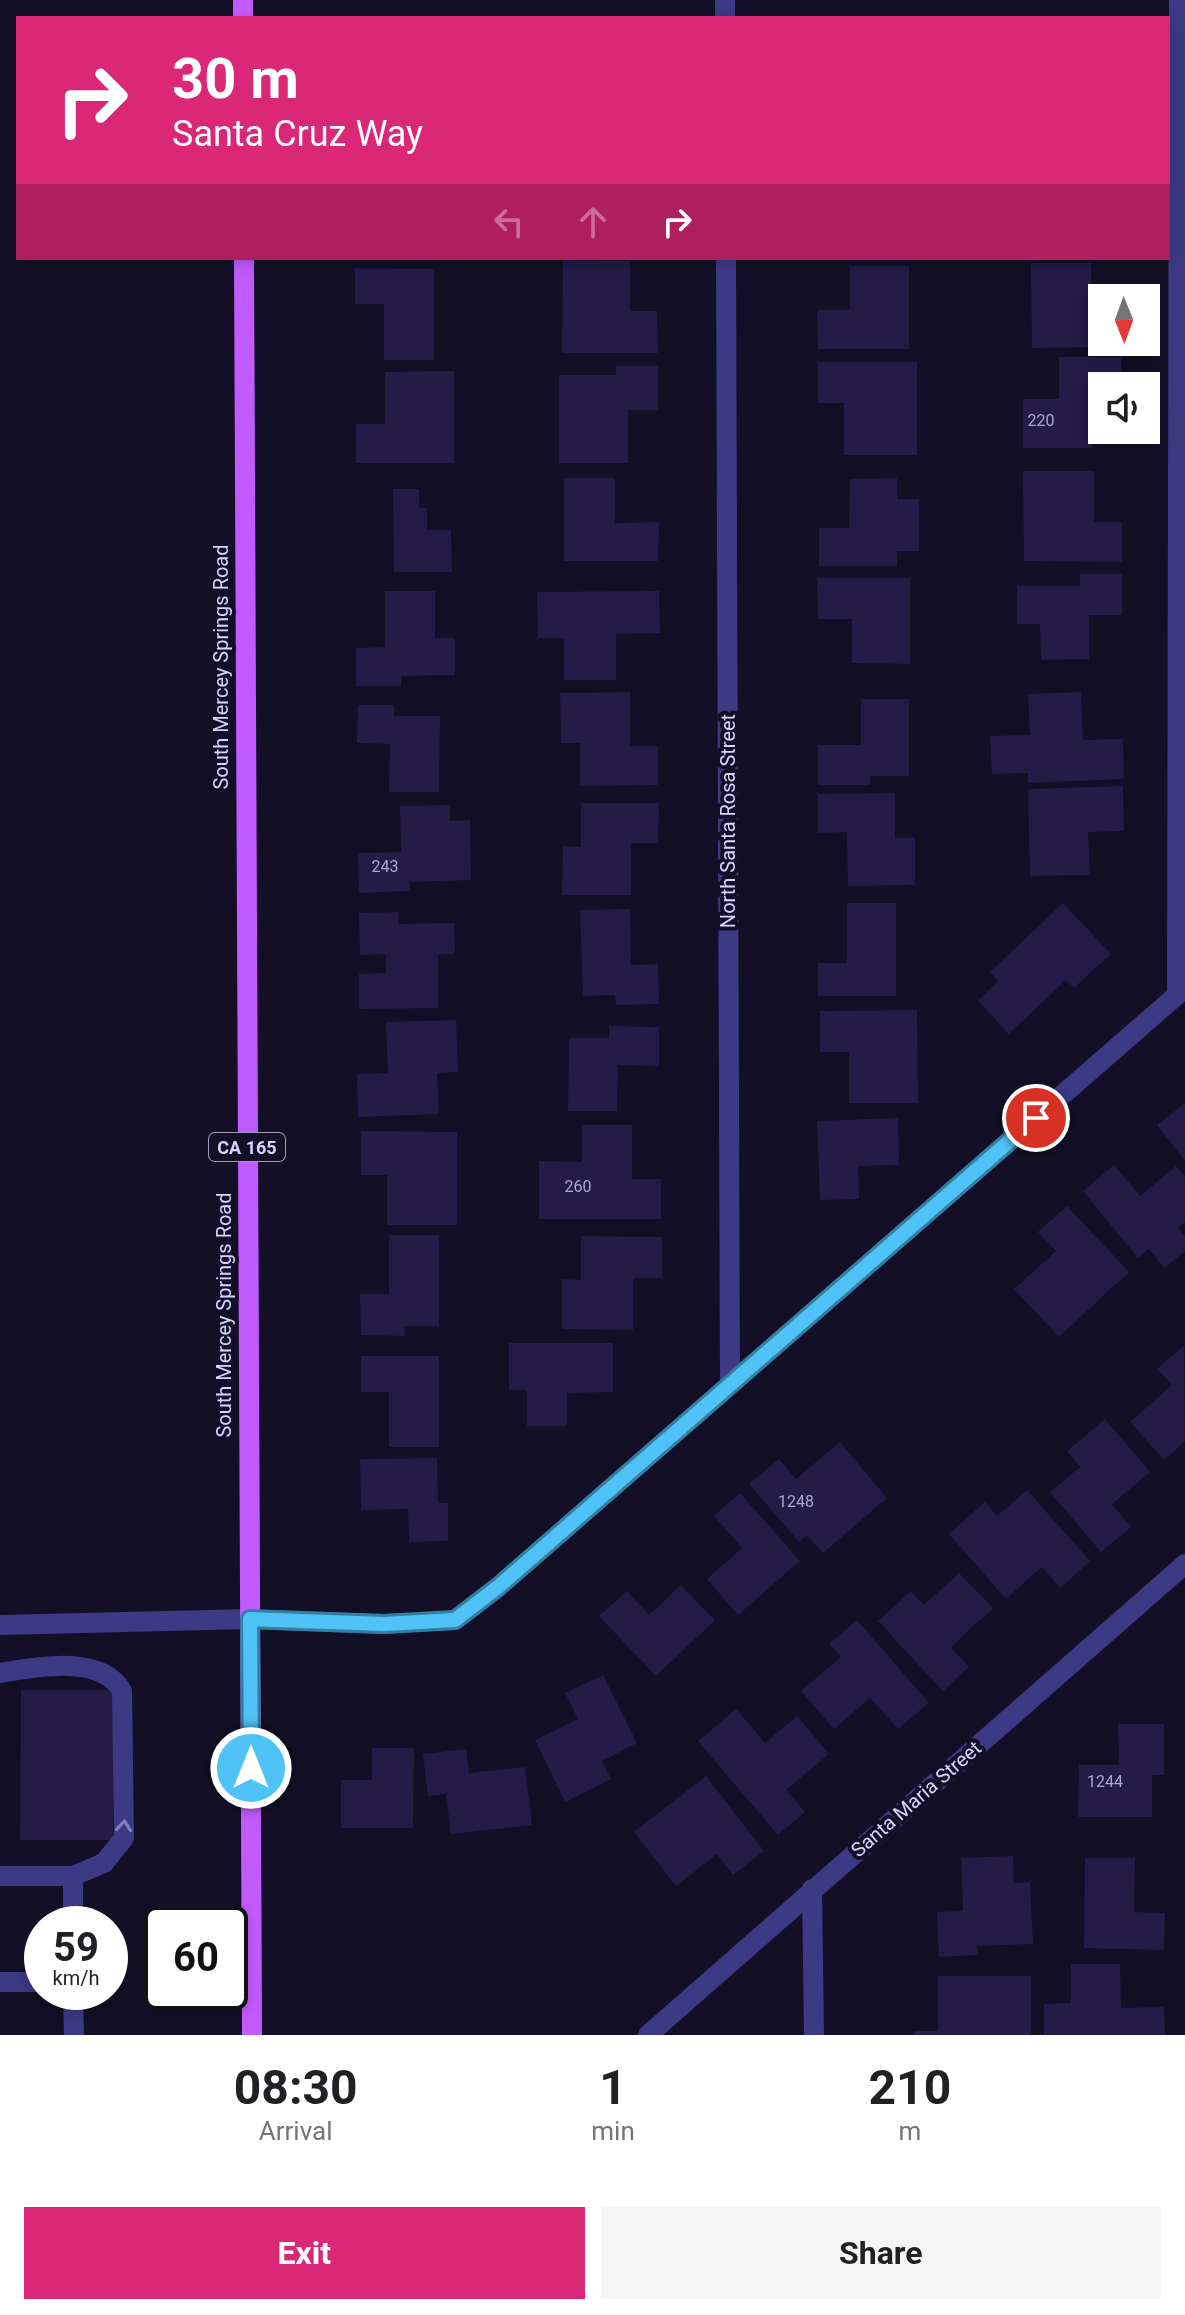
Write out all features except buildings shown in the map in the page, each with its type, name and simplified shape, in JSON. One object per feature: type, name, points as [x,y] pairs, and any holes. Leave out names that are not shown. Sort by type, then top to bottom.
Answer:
[{"type":"main road","name":"South Mercey Springs Road","points":[[244,260],[252,2035]]},
{"type":"street","points":[[0,1625],[250,1619],[384,1624],[455,1620],[498,1587],[1177,995],[1179,0]]},
{"type":"street","name":"North Santa Rosa Street","points":[[726,260],[730,1384]]},
{"type":"street","name":"Santa Maria Street","points":[[648,2035],[1185,1564]]},
{"type":"street","points":[[0,1673],[30,1668],[99,1670],[116,1680],[122,1691],[124,1838],[104,1863],[73,1876],[0,1876]]},
{"type":"street","points":[[73,1876],[73,1906]]},
{"type":"street","points":[[812,1889],[814,2035]]},
{"type":"street","points":[[0,1982],[24,1982]]},
{"type":"street","points":[[73,2010],[74,2035]]},
{"type":"route","points":[[251,1768],[250,1619],[384,1624],[455,1620],[498,1587],[1036,1118]]}]
